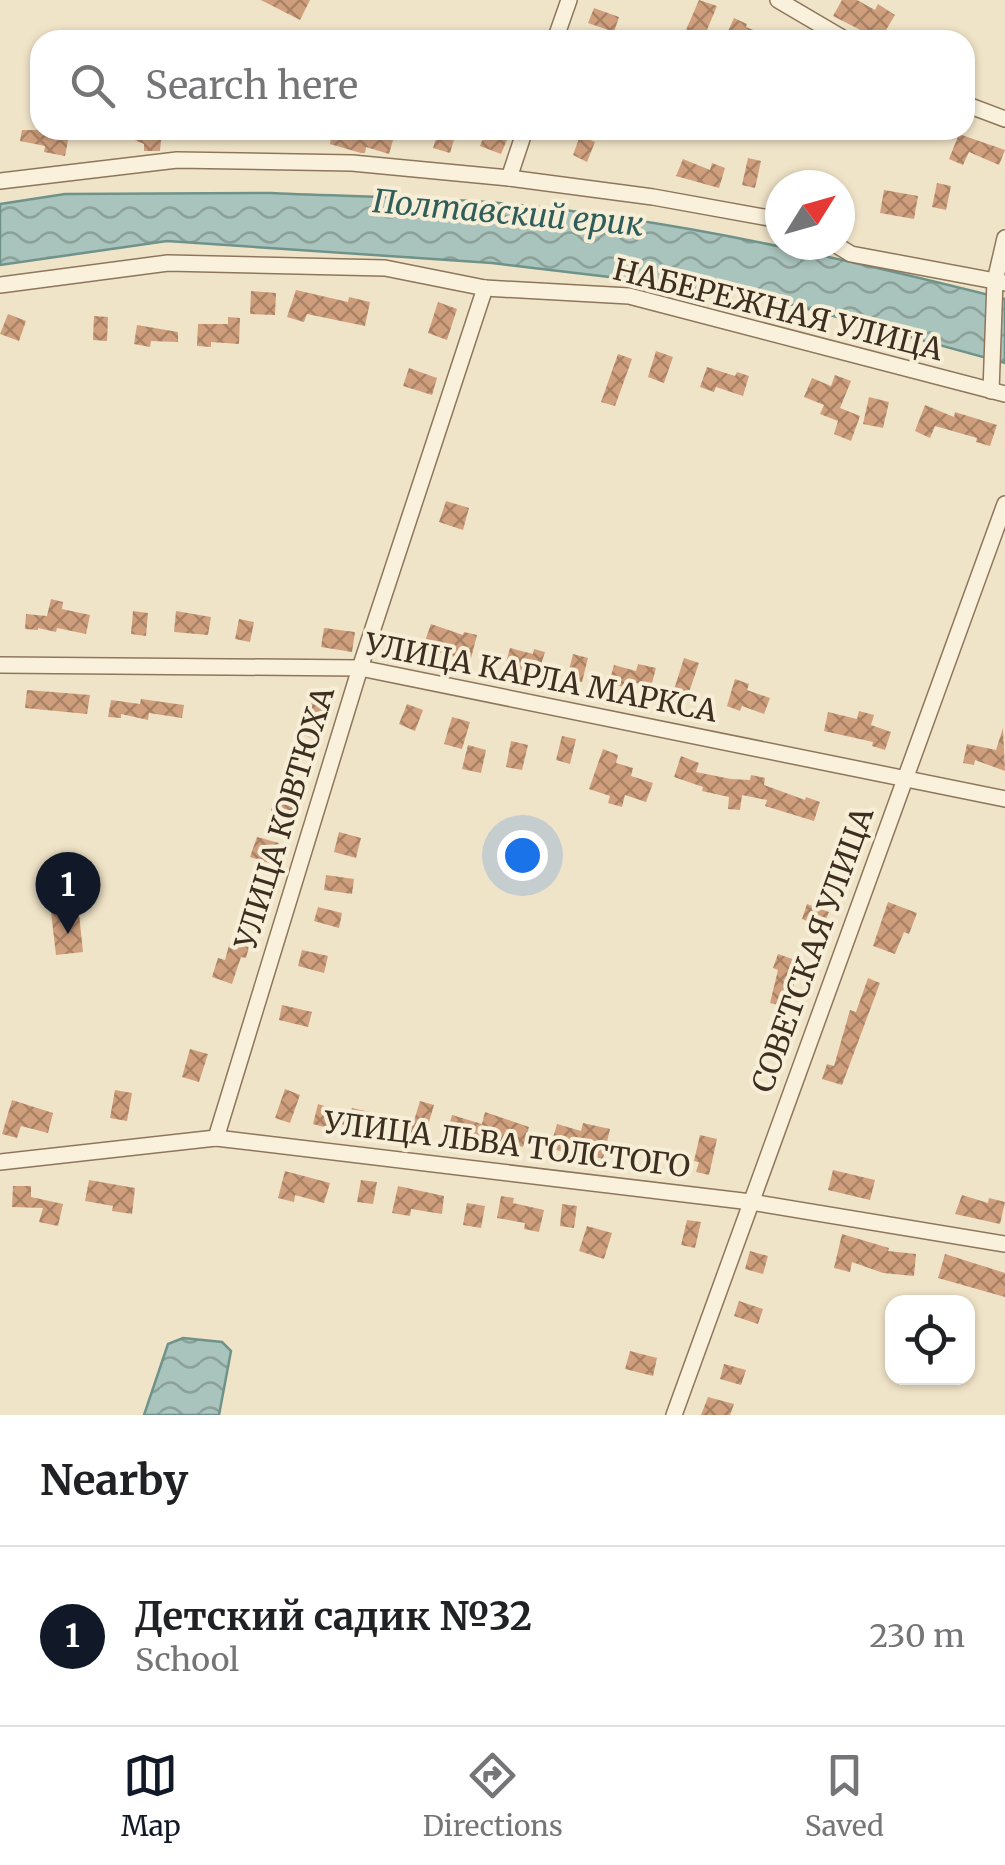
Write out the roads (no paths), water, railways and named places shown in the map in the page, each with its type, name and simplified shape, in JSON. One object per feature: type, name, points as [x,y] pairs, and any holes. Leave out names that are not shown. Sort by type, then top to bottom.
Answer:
[{"type":"street","points":[[558,30],[569,0]]},
{"type":"street","points":[[778,0],[829,30]]},
{"type":"street","points":[[975,108],[1005,118]]},
{"type":"street","points":[[509,178],[522,140]]},
{"type":"street","points":[[0,181],[177,160],[352,163],[654,197],[765,217]]},
{"type":"street","points":[[998,392],[1005,238]]},
{"type":"street","points":[[855,255],[1000,282]]},
{"type":"street","name":"НАБЕРЕЖНАЯ УЛИЦА","points":[[0,285],[168,263],[385,268],[485,288],[629,296],[998,392]]},
{"type":"street","name":"УЛИЦА КОВТЮХА","points":[[216,1138],[360,668],[485,288]]},
{"type":"street","name":"СОВЕТСКАЯ УЛИЦА","points":[[674,1415],[1005,504]]},
{"type":"street","name":"УЛИЦА КАРЛА МАРКСА","points":[[0,666],[360,668],[1005,799]]},
{"type":"street","name":"УЛИЦА ЛЬВА ТОЛСТОГО","points":[[0,1162],[216,1138],[751,1202],[1005,1244]]},
{"type":"water","name":"Полтавский ерик","points":[[272,193],[442,199],[563,210],[691,229],[765,243],[765,260],[840,260],[1005,299],[1005,363],[753,294],[492,263],[167,241],[0,265],[0,204],[65,194]]},
{"type":"water","points":[[183,1338],[222,1342],[231,1351],[219,1415],[144,1415],[168,1344]]},
{"type":"place","name":"Детский садик №32","points":[[68,934]]}]
